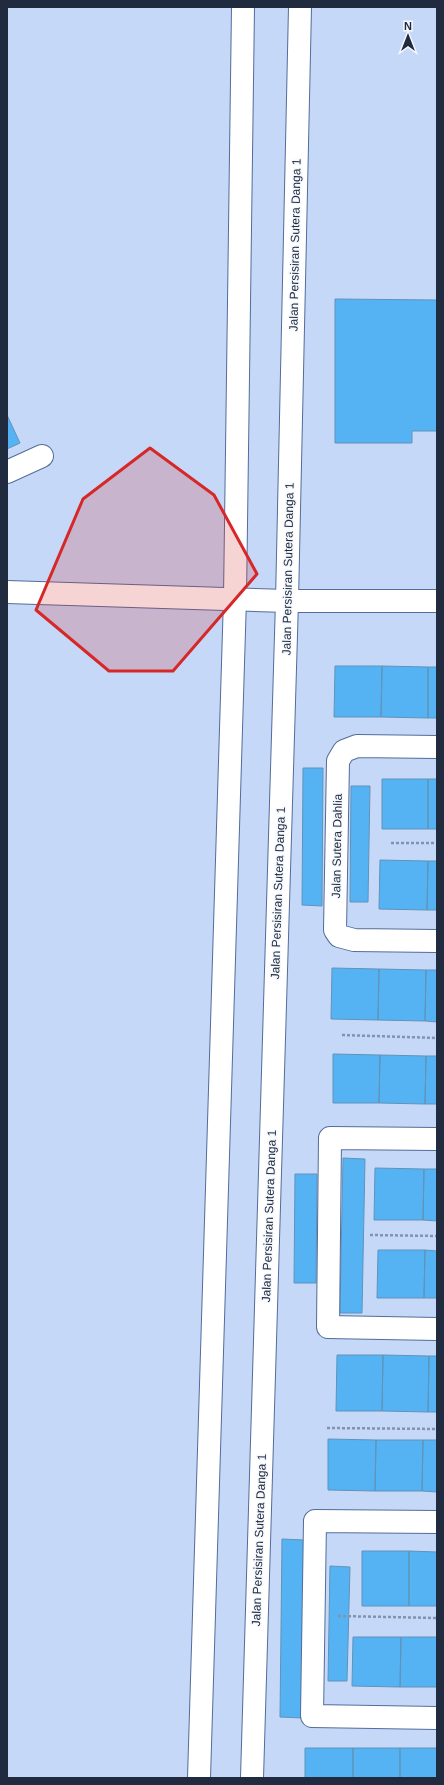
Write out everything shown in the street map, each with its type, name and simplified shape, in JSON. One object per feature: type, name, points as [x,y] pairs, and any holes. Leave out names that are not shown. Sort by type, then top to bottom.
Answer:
[{"type":"main road","points":[[199,1778],[234,598],[243,7]]},
{"type":"main road","name":"Jalan Persisiran Sutera Danga 1","points":[[252,1778],[287,601],[300,7]]},
{"type":"main road","points":[[7,472],[42,456]]},
{"type":"main road","points":[[7,592],[234,598],[287,601],[437,601]]},
{"type":"main road","name":"Jalan Sutera Dahlia","points":[[437,747],[357,746],[344,751],[338,761],[335,930],[339,936],[354,940],[437,941]]},
{"type":"main road","points":[[437,1139],[330,1138],[328,1319],[328,1327],[437,1329]]},
{"type":"main road","points":[[437,1522],[315,1521],[312,1716],[437,1718]]},
{"type":"path","points":[[391,843],[437,843]]},
{"type":"path","points":[[342,1035],[437,1038]]},
{"type":"path","points":[[370,1235],[437,1236]]},
{"type":"path","points":[[327,1428],[437,1429]]},
{"type":"path","points":[[314,1616],[437,1618]]},
{"type":"highlighted area","points":[[150,448],[214,495],[257,574],[173,671],[109,671],[36,610],[83,499]]},
{"type":"building","points":[[335,299],[437,300],[437,431],[412,431],[412,443],[335,443]]},
{"type":"building","points":[[7,415],[20,443],[7,449]]},
{"type":"building","points":[[335,666],[382,666],[381,717],[334,717]]},
{"type":"building","points":[[382,666],[428,667],[428,718],[381,717]]},
{"type":"building","points":[[428,667],[437,667],[437,718],[428,718]]},
{"type":"building","points":[[303,768],[323,768],[322,906],[302,905]]},
{"type":"building","points":[[382,779],[428,779],[428,829],[382,829]]},
{"type":"building","points":[[428,779],[437,779],[437,829],[428,829]]},
{"type":"building","points":[[351,786],[370,786],[368,902],[350,902]]},
{"type":"building","points":[[380,860],[428,861],[427,910],[379,909]]},
{"type":"building","points":[[428,861],[437,861],[437,910],[427,910]]},
{"type":"building","points":[[332,968],[379,969],[378,1020],[331,1019]]},
{"type":"building","points":[[379,969],[426,970],[425,1021],[378,1020]]},
{"type":"building","points":[[426,970],[437,970],[437,1022],[425,1021]]},
{"type":"building","points":[[333,1054],[380,1055],[379,1103],[333,1103]]},
{"type":"building","points":[[380,1055],[426,1056],[425,1104],[379,1103]]},
{"type":"building","points":[[426,1056],[437,1056],[437,1104],[425,1104]]},
{"type":"building","points":[[343,1158],[365,1159],[362,1313],[340,1313]]},
{"type":"building","points":[[375,1168],[424,1169],[423,1220],[374,1220]]},
{"type":"building","points":[[424,1169],[437,1169],[437,1221],[423,1220]]},
{"type":"building","points":[[295,1174],[317,1174],[316,1283],[294,1283]]},
{"type":"building","points":[[378,1250],[425,1250],[424,1298],[377,1298]]},
{"type":"building","points":[[425,1250],[437,1251],[437,1298],[424,1298]]},
{"type":"building","points":[[337,1355],[383,1355],[382,1411],[336,1411]]},
{"type":"building","points":[[383,1355],[429,1356],[428,1412],[382,1411]]},
{"type":"building","points":[[429,1356],[437,1356],[437,1412],[428,1412]]},
{"type":"building","points":[[328,1439],[376,1440],[375,1491],[328,1490]]},
{"type":"building","points":[[376,1440],[423,1440],[422,1491],[375,1491]]},
{"type":"building","points":[[423,1440],[437,1440],[437,1492],[422,1491]]},
{"type":"building","points":[[282,1539],[304,1540],[303,1718],[280,1717]]},
{"type":"building","points":[[362,1551],[409,1551],[409,1606],[362,1606]]},
{"type":"building","points":[[409,1551],[437,1552],[437,1606],[409,1606]]},
{"type":"building","points":[[330,1566],[350,1567],[347,1681],[328,1681]]},
{"type":"building","points":[[353,1637],[401,1637],[400,1687],[352,1686]]},
{"type":"building","points":[[401,1637],[437,1637],[437,1687],[400,1687]]},
{"type":"building","points":[[305,1748],[353,1748],[353,1778],[305,1778]]},
{"type":"building","points":[[353,1748],[400,1748],[400,1778],[353,1778]]},
{"type":"building","points":[[400,1748],[437,1748],[437,1778],[400,1778]]}]
